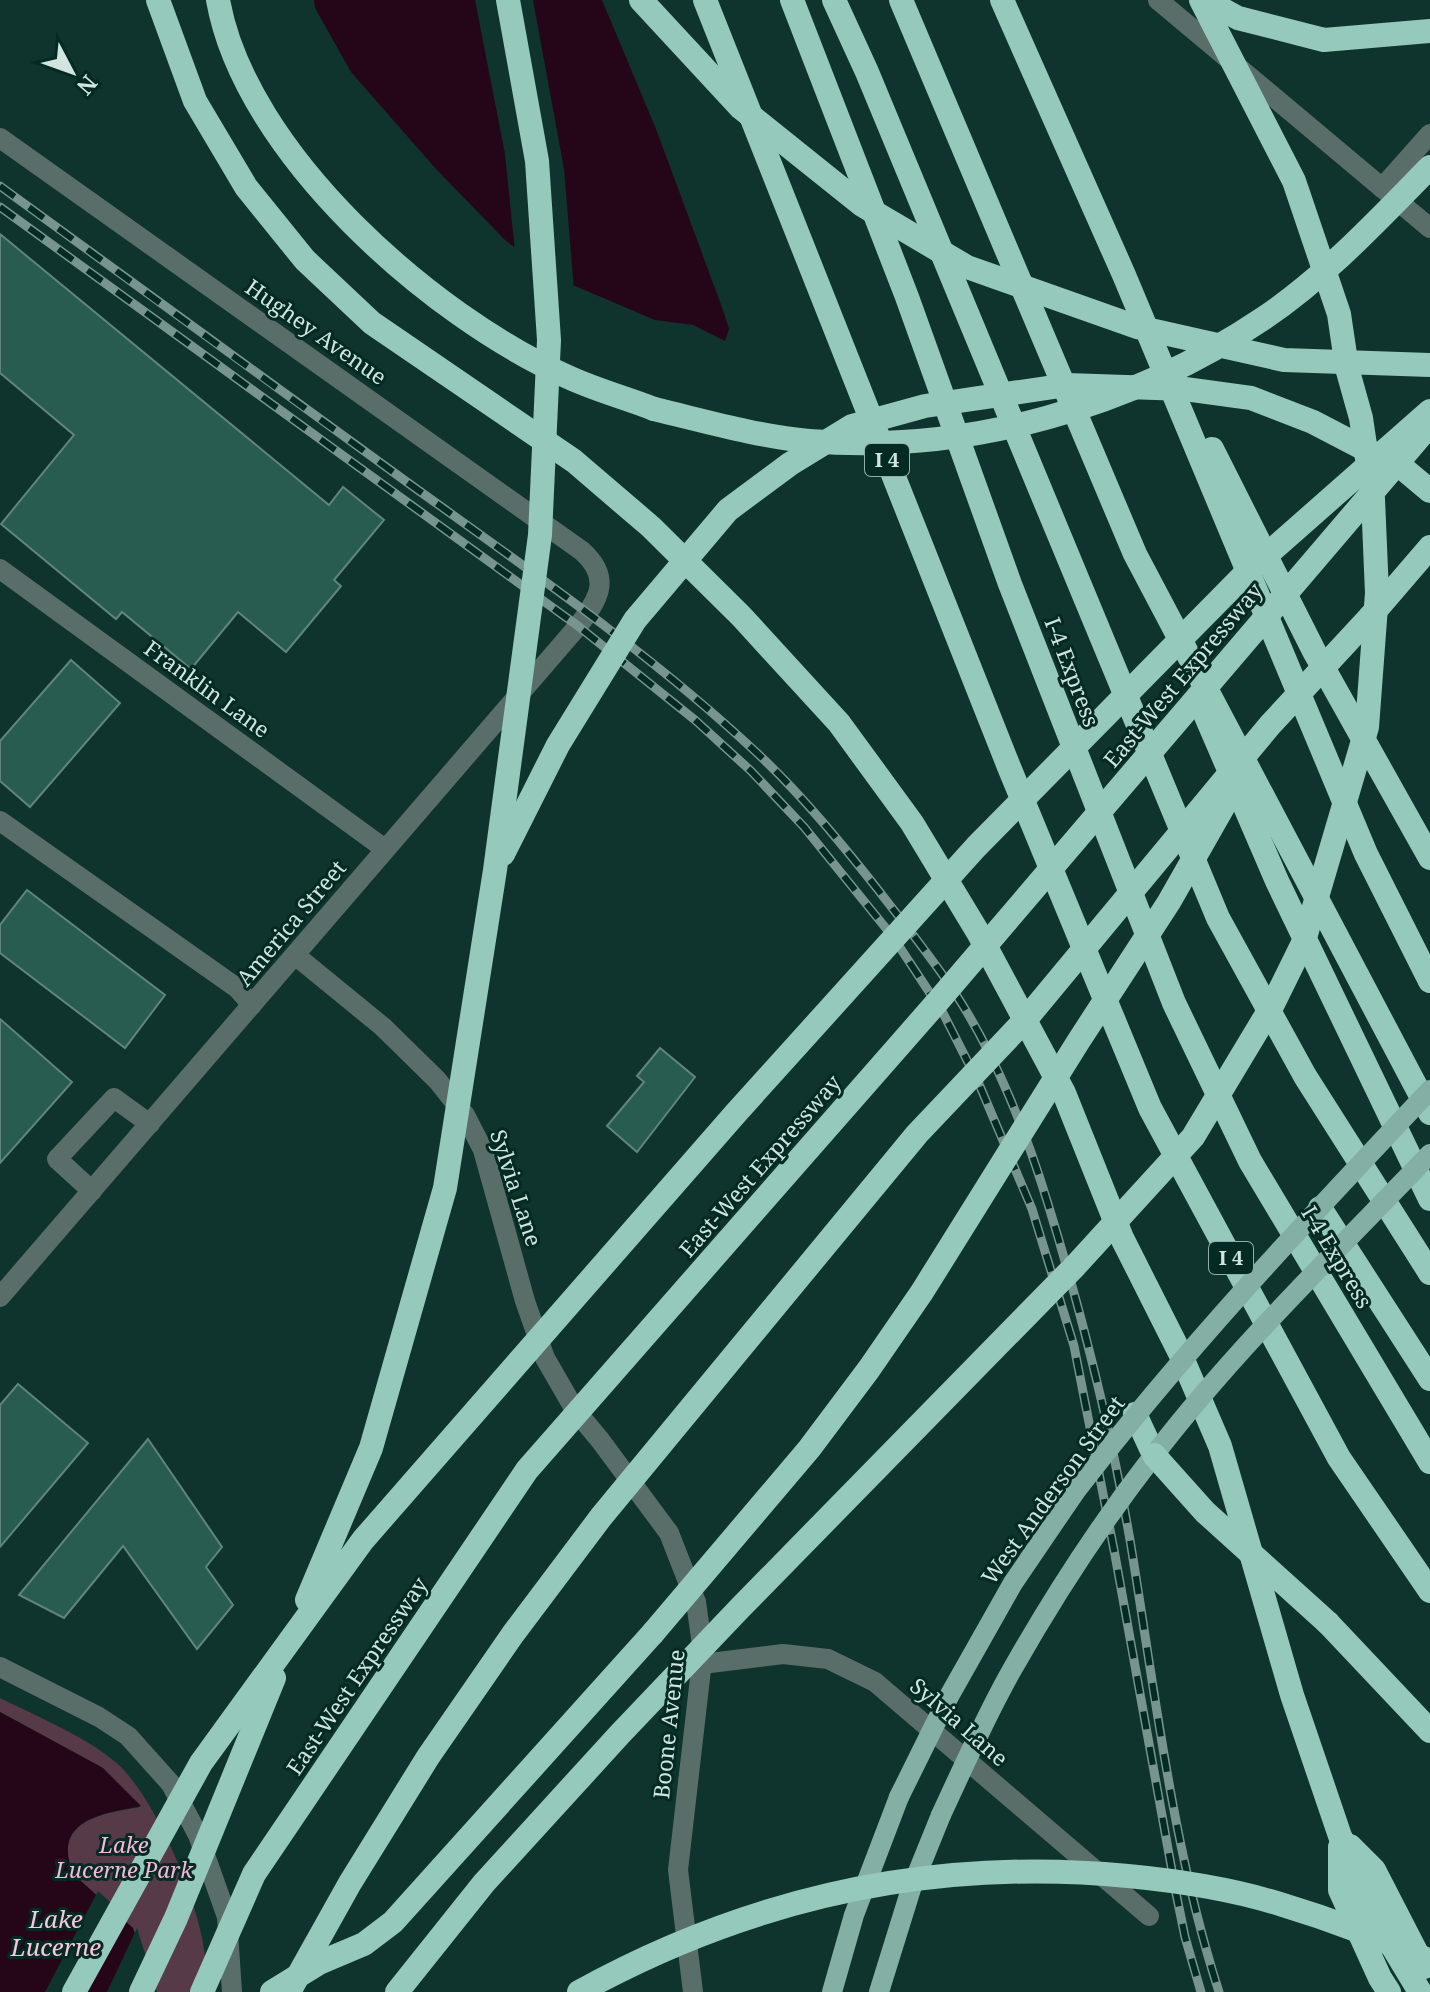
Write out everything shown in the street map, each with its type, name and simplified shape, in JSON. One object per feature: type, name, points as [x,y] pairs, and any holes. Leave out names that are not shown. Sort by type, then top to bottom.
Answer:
[{"type":"highway","points":[[158,0],[195,101],[246,187],[305,260],[372,323],[574,461],[651,527],[741,616],[839,723],[912,823],[979,934],[1064,1093],[1122,1238],[1180,1353],[1220,1446],[1292,1695],[1340,1836],[1382,1929],[1420,1992]]},
{"type":"highway","points":[[218,0],[233,49],[256,98],[290,151],[338,209],[395,266],[448,306],[505,343],[568,377],[654,409],[745,431],[809,441],[872,443],[941,439],[1023,426],[1101,400],[1186,363],[1265,317],[1350,248],[1430,167]]},
{"type":"highway","points":[[141,1992],[176,1918],[371,1448],[445,1188],[495,870],[540,535],[549,340],[537,161],[508,0]]},
{"type":"highway","points":[[641,0],[741,108],[862,205],[967,267],[1137,327],[1284,360],[1430,365]]},
{"type":"highway","name":"I-4 Express","points":[[792,0],[907,297],[1010,584],[1174,1003],[1250,1161],[1430,1462]]},
{"type":"highway","points":[[834,0],[867,72],[1218,918],[1305,1076],[1430,1273]]},
{"type":"highway","points":[[901,0],[1277,881],[1430,1199]]},
{"type":"highway","points":[[1002,0],[1124,275],[1360,841],[1430,981]]},
{"type":"highway","points":[[1203,0],[1238,18],[1324,40],[1430,31]]},
{"type":"highway","points":[[397,1992],[484,1883],[620,1734],[1076,1265],[1193,1137],[1273,1004],[1304,941],[1367,727],[1377,593],[1373,499],[1361,418],[1347,368],[1339,314],[1294,181],[1203,0]]},
{"type":"highway","name":"I 4","points":[[705,4],[1009,767],[1150,1108],[1339,1458],[1430,1591]]},
{"type":"highway","points":[[1124,275],[1315,653],[1430,858]]},
{"type":"highway","points":[[495,870],[558,745],[635,620],[728,510],[790,464],[852,426],[925,406],[1067,385],[1185,389],[1251,398],[1313,422],[1405,470],[1430,491]]},
{"type":"highway","points":[[74,1992],[201,1763],[363,1540],[736,1113],[976,847],[1245,574],[1430,411]]},
{"type":"highway","name":"East-West Expressway","points":[[202,1992],[254,1874],[527,1470],[939,1000],[1430,425]]},
{"type":"highway","points":[[289,1992],[350,1883],[428,1757],[513,1634],[601,1517],[917,1134],[1026,1019],[1270,725],[1430,547]]},
{"type":"highway","points":[[1135,554],[1430,1113]]},
{"type":"highway","points":[[272,1992],[319,1963],[364,1944],[393,1922],[653,1633],[809,1449],[922,1292],[1169,902],[1270,725]]},
{"type":"highway","points":[[1320,1208],[1430,1379]]},
{"type":"highway","points":[[1135,1414],[1154,1455],[1205,1512],[1328,1623],[1430,1731]]},
{"type":"highway","points":[[1340,1836],[1374,1870],[1430,1976]]},
{"type":"highway","points":[[1340,1836],[1340,1890],[1389,1992]]},
{"type":"highway","points":[[579,1992],[682,1941],[771,1909],[824,1895],[966,1873],[1043,1870],[1146,1878],[1209,1887],[1281,1904],[1356,1930],[1430,1961]]},
{"type":"main road","name":"West Anderson Street","points":[[832,1992],[854,1915],[899,1797],[948,1698],[1013,1583],[1055,1519],[1135,1414],[1227,1308],[1430,1090]]},
{"type":"main road","points":[[879,1992],[911,1889],[941,1815],[993,1705],[1040,1621],[1087,1549],[1154,1455],[1216,1380],[1430,1154]]},
{"type":"main road","points":[[825,1992],[840,1963]]},
{"type":"street","points":[[1158,0],[1430,228]]},
{"type":"street","points":[[1382,188],[1430,134]]},
{"type":"street","points":[[0,164],[7,142]]},
{"type":"street","name":"Hughey Avenue","points":[[7,142],[582,551],[594,561],[598,572]]},
{"type":"street","name":"Franklin Lane","points":[[0,569],[385,849]]},
{"type":"street","name":"America Street","points":[[0,1297],[583,620],[601,588],[598,572]]},
{"type":"street","points":[[0,821],[237,988],[252,1005]]},
{"type":"street","name":"Sylvia Lane","points":[[295,955],[383,1027],[437,1080],[465,1115],[483,1150],[525,1301],[545,1358],[575,1410],[600,1440]]},
{"type":"street","points":[[92,1191],[57,1159],[114,1098],[150,1124]]},
{"type":"street","name":"Boone Avenue","points":[[600,1440],[669,1533],[696,1602],[703,1652],[678,1870],[693,1992]]},
{"type":"street","name":"Sylvia Lane","points":[[702,1664],[783,1654],[828,1659],[875,1682],[1149,1916]]},
{"type":"street","points":[[0,1667],[109,1723],[141,1748],[171,1784],[198,1835],[227,1917],[232,1992]]},
{"type":"green space","name":"Lake Lucerne Park","points":[[0,1698],[96,1748],[122,1768],[135,1784],[173,1851],[192,1899],[203,1943],[209,1992],[153,1992],[133,1928],[70,1872],[68,1845],[78,1827],[108,1813],[140,1807],[103,1768],[0,1712]]},
{"type":"water","points":[[314,0],[602,0],[656,129],[723,310],[729,329],[725,341],[693,325],[655,320],[561,280],[506,241],[436,169],[351,72],[315,8]]},
{"type":"water","name":"Lake Lucerne","points":[[0,1712],[103,1768],[141,1806],[87,1821],[71,1836],[68,1852],[71,1872],[133,1928],[153,1992],[0,1992]]},
{"type":"pier","points":[[475,0],[533,0],[564,169],[574,290],[515,252],[505,154]]},
{"type":"pier","points":[[98,1891],[126,1917],[86,1992],[45,1992]]},
{"type":"pier","points":[[137,1928],[157,1992],[107,1992]]},
{"type":"building","points":[[0,234],[329,505],[343,487],[384,520],[334,580],[341,586],[286,652],[238,612],[191,669],[122,612],[116,619],[1,524],[74,435],[0,373]]},
{"type":"building","points":[[71,660],[120,703],[30,807],[0,781],[0,741]]},
{"type":"building","points":[[27,890],[165,995],[125,1048],[0,953],[0,925]]},
{"type":"building","points":[[0,1019],[72,1082],[0,1163]]},
{"type":"building","points":[[660,1048],[695,1077],[637,1152],[607,1126],[644,1082],[637,1076]]},
{"type":"building","points":[[18,1384],[88,1443],[0,1547],[0,1405]]},
{"type":"building","points":[[148,1439],[222,1547],[206,1567],[233,1605],[197,1649],[123,1546],[64,1618],[19,1595]]},
{"type":"railway","points":[[0,186],[544,581],[632,647],[716,716],[774,769],[821,820],[928,954],[955,993],[983,1042],[1020,1123],[1048,1204],[1084,1329],[1122,1497],[1177,1825],[1219,1992]]},
{"type":"railway","points":[[0,207],[578,626],[695,720],[751,771],[804,827],[893,937],[943,1013],[979,1084],[1032,1209],[1074,1346],[1176,1893],[1201,1992]]}]
